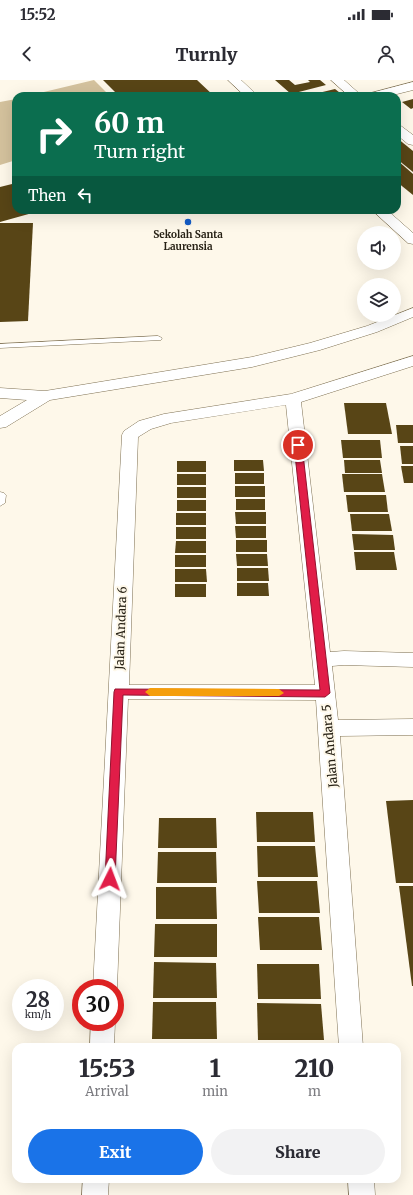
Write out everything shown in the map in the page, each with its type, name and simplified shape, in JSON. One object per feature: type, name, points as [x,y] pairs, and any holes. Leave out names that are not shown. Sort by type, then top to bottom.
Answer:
[{"type":"street","points":[[234,80],[248,92]]},
{"type":"street","points":[[336,80],[351,92]]},
{"type":"street","points":[[390,92],[413,86]]},
{"type":"street","points":[[401,132],[413,142]]},
{"type":"street","points":[[384,214],[413,240]]},
{"type":"street","points":[[0,393],[45,396],[252,362],[315,347],[372,329],[413,312]]},
{"type":"street","points":[[293,399],[413,361]]},
{"type":"street","points":[[0,423],[45,396]]},
{"type":"street","name":"Jalan Andara 6","points":[[105,979],[130,436],[145,425],[170,418],[293,399]]},
{"type":"street","name":"Jalan Andara 5","points":[[293,399],[329,728],[351,1043]]},
{"type":"street","points":[[322,660],[344,658],[413,660]]},
{"type":"street","points":[[119,692],[325,693]]},
{"type":"street","points":[[329,728],[413,728]]},
{"type":"street","points":[[102,1043],[103,1031]]},
{"type":"street","points":[[95,1195],[96,1183]]},
{"type":"street","points":[[361,1183],[362,1195]]},
{"type":"lane","points":[[0,346],[158,338]]},
{"type":"shaded area","points":[[94,80],[106,92],[44,92]]},
{"type":"shaded area","points":[[12,100],[12,161],[0,165],[0,102]]},
{"type":"building","points":[[103,80],[197,80],[210,92],[115,92]]},
{"type":"building","points":[[275,80],[289,80],[295,85],[310,82],[308,80],[320,80],[326,85],[299,92],[289,92]]},
{"type":"building","points":[[335,89],[339,92],[322,92]]},
{"type":"building","points":[[413,99],[413,108],[411,109],[402,102]]},
{"type":"building","points":[[401,141],[413,151],[413,172],[401,162]]},
{"type":"building","points":[[401,164],[413,174],[413,195],[401,185]]},
{"type":"building","points":[[12,184],[12,214],[29,214],[0,222],[0,187]]},
{"type":"building","points":[[0,223],[33,223],[28,321],[0,322]]},
{"type":"building","points":[[344,403],[386,403],[392,434],[348,434]]},
{"type":"building","points":[[396,425],[413,425],[413,443],[398,443]]},
{"type":"building","points":[[341,440],[380,440],[382,458],[343,458]]},
{"type":"building","points":[[400,446],[413,446],[413,464],[402,464]]},
{"type":"building","points":[[234,460],[263,460],[264,471],[234,471]]},
{"type":"building","points":[[344,460],[380,460],[382,473],[345,473]]},
{"type":"building","points":[[177,461],[206,461],[206,472],[177,472]]},
{"type":"building","points":[[401,466],[413,466],[413,483],[404,483]]},
{"type":"building","points":[[235,473],[264,473],[264,484],[235,484]]},
{"type":"building","points":[[177,474],[206,474],[206,485],[177,485]]},
{"type":"building","points":[[342,474],[382,474],[385,492],[344,492]]},
{"type":"building","points":[[235,486],[265,486],[265,497],[235,497]]},
{"type":"building","points":[[177,487],[206,487],[206,498],[177,498]]},
{"type":"building","points":[[346,495],[386,495],[388,512],[348,512]]},
{"type":"building","points":[[236,499],[265,499],[265,510],[236,510]]},
{"type":"building","points":[[177,500],[206,500],[206,511],[177,511]]},
{"type":"building","points":[[235,512],[266,512],[266,524],[236,524]]},
{"type":"building","points":[[176,513],[206,513],[206,525],[176,525]]},
{"type":"building","points":[[350,514],[389,514],[392,531],[352,531]]},
{"type":"building","points":[[235,526],[266,526],[266,538],[236,538]]},
{"type":"building","points":[[176,527],[206,527],[206,539],[176,539]]},
{"type":"building","points":[[352,534],[393,535],[395,550],[354,550]]},
{"type":"building","points":[[236,540],[267,540],[267,552],[236,552]]},
{"type":"building","points":[[176,541],[206,541],[206,553],[175,553]]},
{"type":"building","points":[[354,552],[394,552],[397,570],[356,570]]},
{"type":"building","points":[[236,554],[267,554],[268,566],[237,566]]},
{"type":"building","points":[[175,555],[206,555],[206,567],[175,567]]},
{"type":"building","points":[[237,568],[268,568],[269,581],[237,581]]},
{"type":"building","points":[[175,569],[206,569],[207,582],[175,582]]},
{"type":"building","points":[[237,583],[268,583],[269,596],[237,596]]},
{"type":"building","points":[[175,584],[206,584],[206,597],[175,597]]},
{"type":"building","points":[[413,800],[413,883],[396,883],[386,801]]},
{"type":"building","points":[[256,812],[313,812],[315,842],[257,842]]},
{"type":"building","points":[[159,818],[216,818],[217,848],[158,848]]},
{"type":"building","points":[[257,846],[315,846],[318,877],[258,877]]},
{"type":"building","points":[[158,852],[216,852],[217,883],[157,883]]},
{"type":"building","points":[[257,881],[317,881],[320,913],[259,913]]},
{"type":"building","points":[[399,886],[413,886],[413,986],[412,986]]},
{"type":"building","points":[[156,887],[216,887],[217,919],[156,919]]},
{"type":"building","points":[[258,917],[319,917],[322,950],[260,950]]},
{"type":"building","points":[[155,924],[217,924],[217,957],[154,957]]},
{"type":"building","points":[[154,962],[216,963],[217,998],[153,998]]},
{"type":"building","points":[[257,964],[319,964],[321,999],[258,999]]},
{"type":"building","points":[[153,1002],[216,1002],[217,1039],[152,1039]]},
{"type":"building","points":[[257,1003],[321,1004],[324,1040],[258,1040]]},
{"type":"slow traffic","points":[[150,692],[279,693]]},
{"type":"place","name":"Sekolah Santa Laurensia","points":[[188,222]]},
{"type":"route","points":[[110,879],[119,692],[325,693],[298,445]]}]
